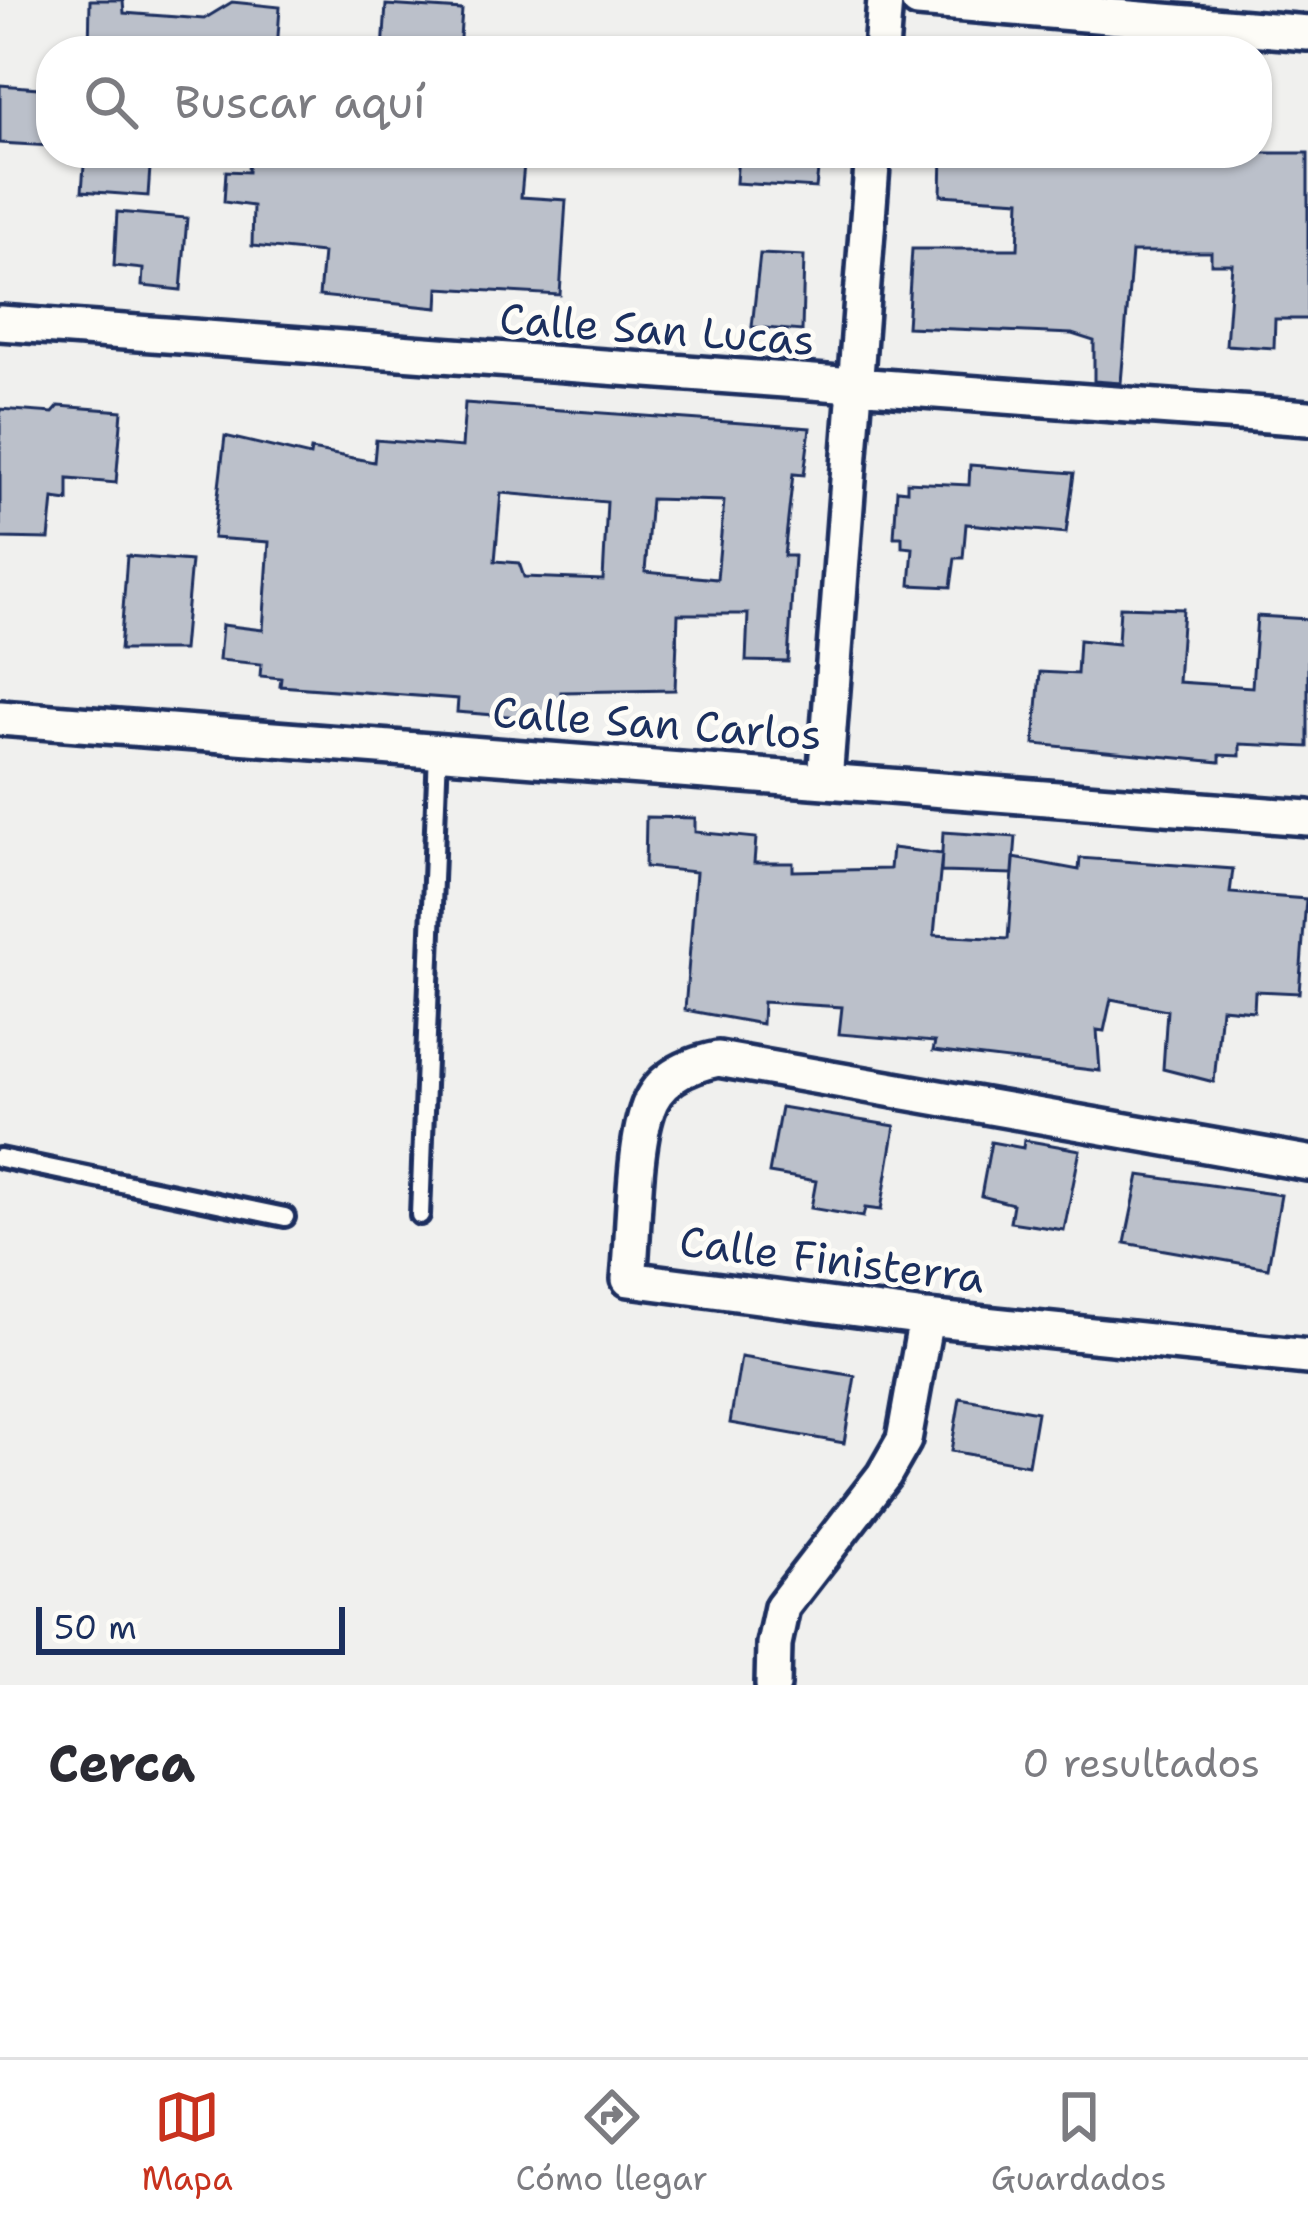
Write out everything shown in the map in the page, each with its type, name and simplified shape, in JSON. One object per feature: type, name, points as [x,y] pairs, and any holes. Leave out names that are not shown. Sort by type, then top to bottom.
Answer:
[{"type":"street","points":[[882,36],[885,0]]},
{"type":"street","points":[[918,0],[1308,33]]},
{"type":"street","points":[[825,781],[872,168]]},
{"type":"street","name":"Calle San Lucas","points":[[0,323],[855,389],[1308,418]]},
{"type":"street","name":"Calle San Carlos","points":[[0,718],[1308,818]]},
{"type":"street","name":"Calle Finisterra","points":[[1308,1162],[718,1059],[688,1065],[666,1082],[647,1109],[629,1279],[926,1318],[1308,1357]]},
{"type":"street","points":[[773,1685],[773,1644],[782,1607],[884,1475],[904,1440],[926,1318]]},
{"type":"lane","points":[[421,1215],[438,751]]},
{"type":"lane","points":[[0,1158],[284,1217]]},
{"type":"building","points":[[90,0],[123,0],[124,13],[204,19],[232,2],[280,7],[278,36],[89,36]]},
{"type":"building","points":[[386,5],[462,10],[460,36],[384,36]]},
{"type":"building","points":[[0,85],[36,88],[36,145],[0,143]]},
{"type":"building","points":[[1272,153],[1308,153],[1308,319],[1275,319],[1274,348],[1226,345],[1232,264],[1211,264],[1211,252],[1132,252],[1121,383],[1094,381],[1094,341],[1072,334],[907,327],[912,249],[1018,249],[1020,200],[941,195],[942,168],[1272,168]]},
{"type":"building","points":[[84,168],[150,168],[148,196],[82,191]]},
{"type":"building","points":[[248,168],[524,168],[521,197],[566,200],[560,295],[439,288],[438,308],[319,296],[323,253],[252,246],[253,206],[224,202],[226,171],[248,172]]},
{"type":"building","points":[[737,168],[818,168],[816,188],[736,183]]},
{"type":"building","points":[[117,212],[187,218],[181,290],[142,286],[143,269],[114,266]]},
{"type":"building","points":[[760,254],[804,256],[802,331],[752,327]]},
{"type":"building","points":[[465,403],[810,428],[804,475],[793,474],[784,556],[794,556],[788,662],[746,661],[748,614],[678,614],[675,690],[561,692],[558,720],[457,712],[458,699],[280,686],[281,678],[260,676],[261,664],[219,660],[222,625],[263,630],[269,542],[213,538],[225,436],[310,456],[311,450],[374,462],[376,440],[462,447]],"holes":[[[501,493],[607,502],[603,580],[524,577],[519,563],[495,561]],[[651,499],[724,501],[717,579],[645,572]]]},
{"type":"building","points":[[59,406],[122,411],[116,483],[68,479],[68,501],[53,499],[49,539],[0,538],[0,409],[53,413]]},
{"type":"building","points":[[970,465],[1074,473],[1066,533],[966,524],[963,558],[955,558],[951,587],[910,585],[913,548],[902,547],[902,537],[894,537],[897,490],[907,491],[907,482],[969,485]]},
{"type":"building","points":[[127,556],[191,561],[183,650],[120,650]]},
{"type":"building","points":[[1120,607],[1183,609],[1178,682],[1252,687],[1257,616],[1308,619],[1308,747],[1240,744],[1240,756],[1220,755],[1220,762],[1034,744],[1040,672],[1077,674],[1079,640],[1118,644]]},
{"type":"building","points":[[646,817],[695,818],[695,832],[756,838],[754,863],[793,863],[793,871],[890,869],[892,848],[942,854],[934,935],[1008,939],[1014,858],[1079,870],[1080,858],[1233,869],[1230,893],[1306,899],[1299,993],[1255,991],[1254,1011],[1221,1008],[1214,1082],[1163,1069],[1167,1010],[1111,999],[1104,1031],[1097,1030],[1100,1071],[933,1051],[935,1042],[839,1034],[842,1007],[763,1002],[762,1024],[685,1010],[696,872],[645,867]]},
{"type":"building","points":[[943,832],[1016,837],[1013,874],[941,872]]},
{"type":"building","points":[[781,1107],[895,1126],[881,1210],[865,1208],[863,1217],[811,1208],[816,1181],[769,1173]]},
{"type":"building","points":[[1024,1140],[1080,1150],[1064,1230],[1010,1222],[1013,1204],[981,1196],[991,1142],[1023,1148]]},
{"type":"building","points":[[1139,1175],[1281,1195],[1268,1268],[1125,1243]]},
{"type":"building","points":[[741,1357],[855,1376],[844,1443],[730,1423]]},
{"type":"building","points":[[960,1398],[1037,1412],[1028,1465],[951,1451]]}]
